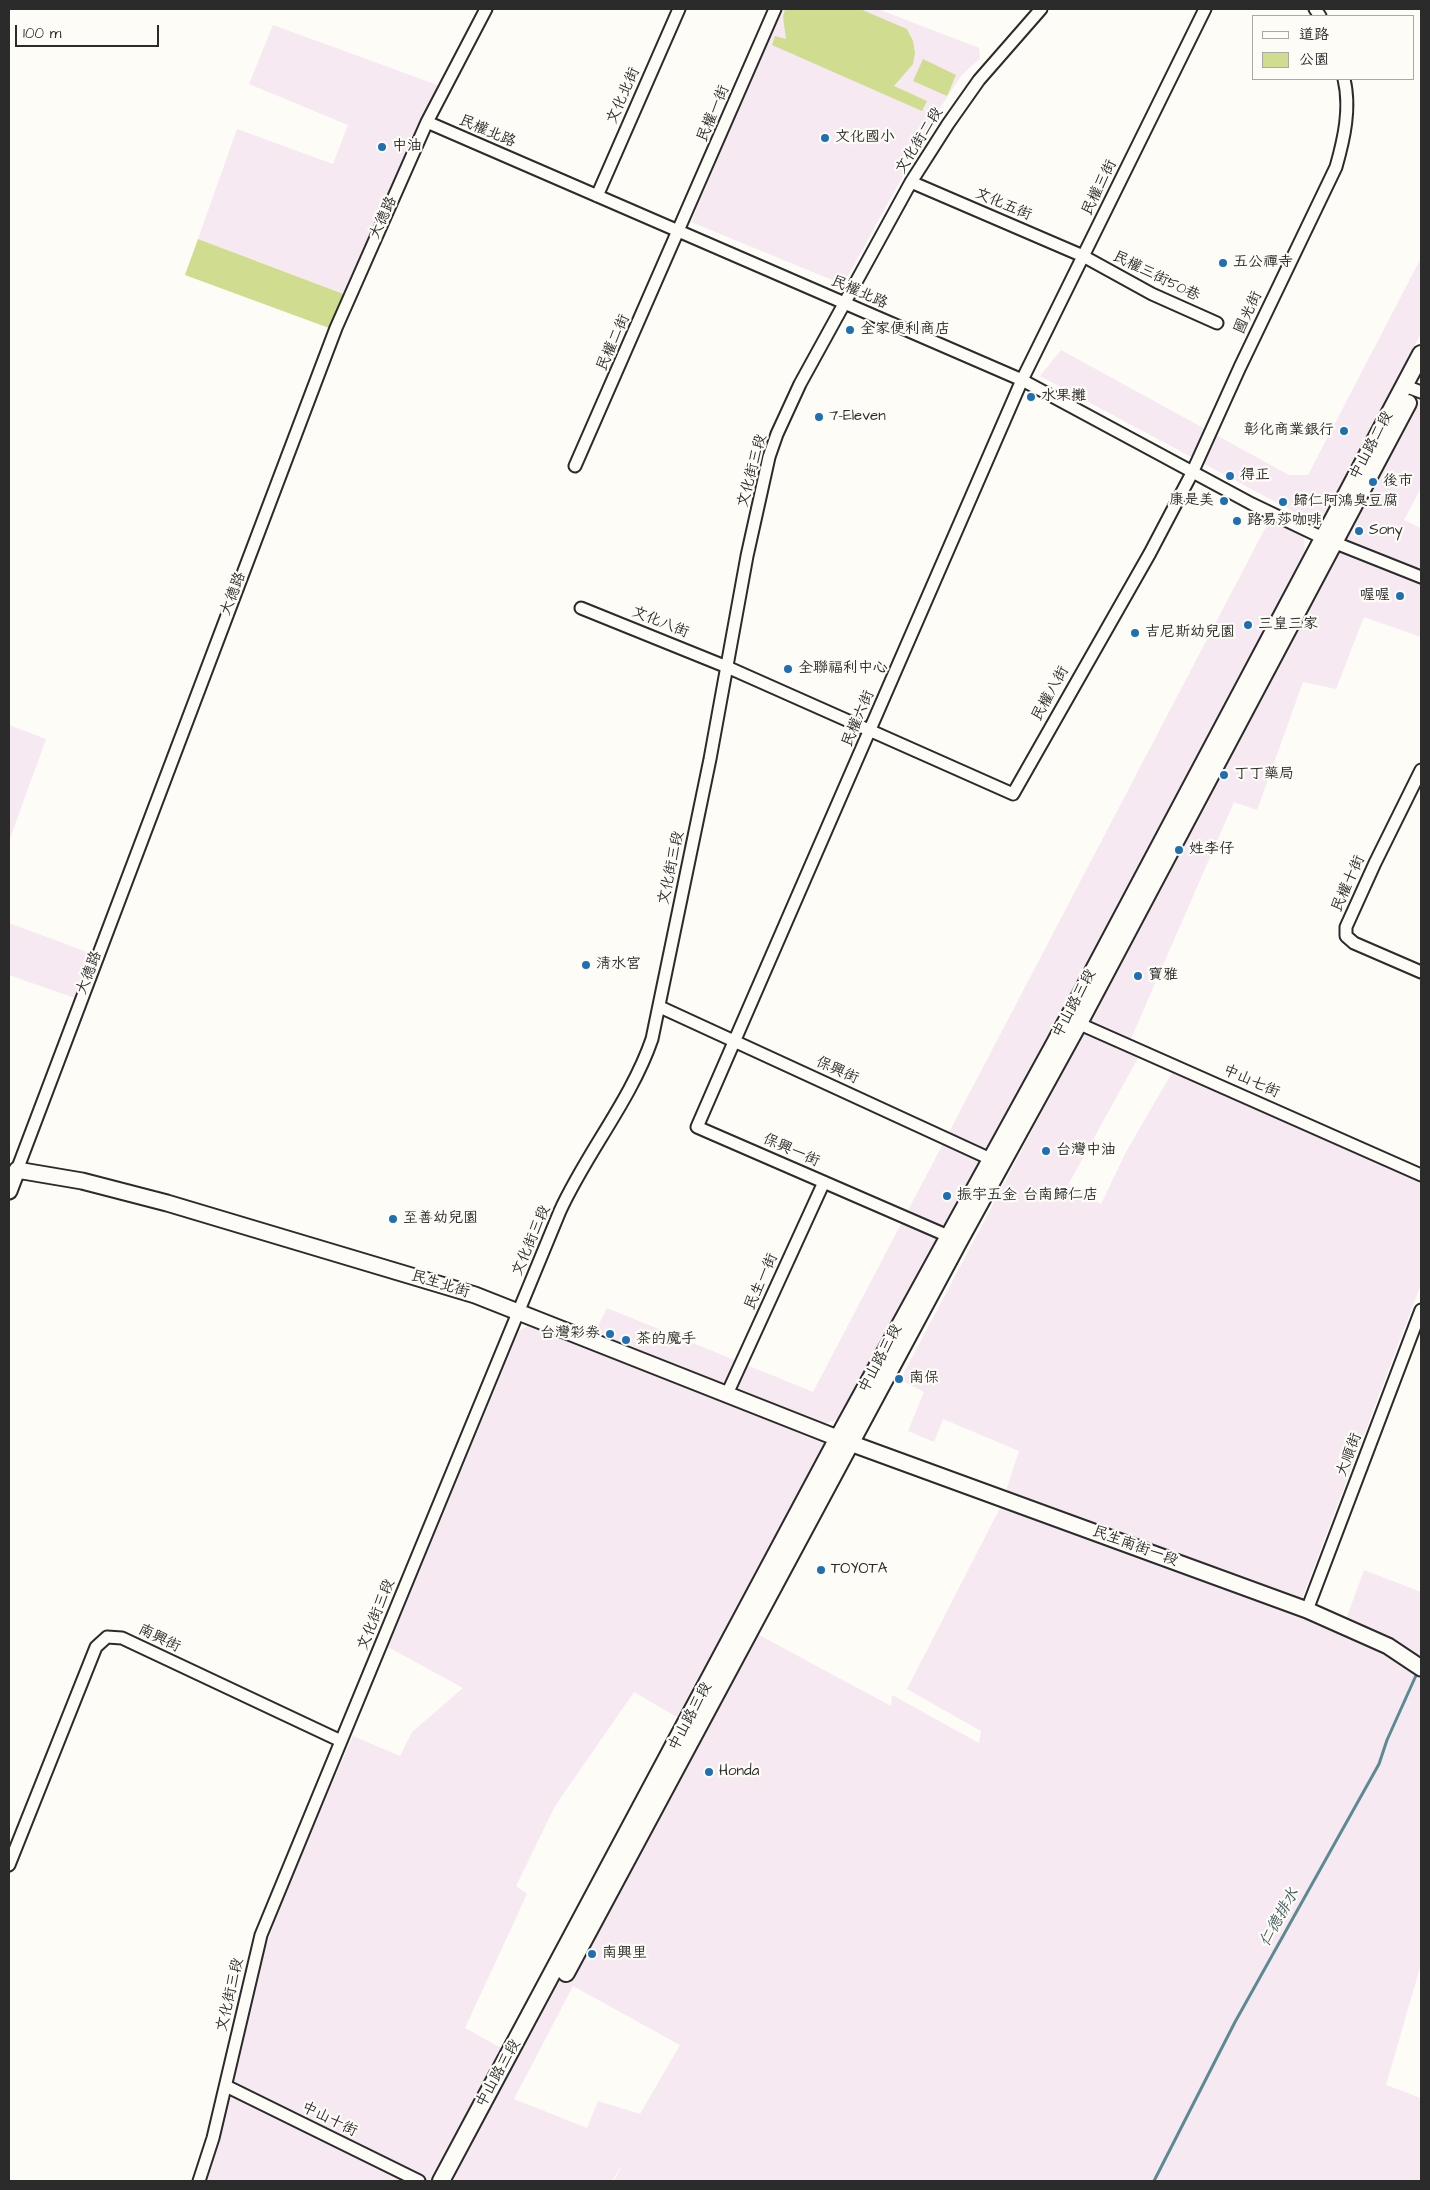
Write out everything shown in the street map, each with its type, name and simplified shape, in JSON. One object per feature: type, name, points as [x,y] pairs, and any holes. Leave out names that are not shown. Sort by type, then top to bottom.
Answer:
[{"type":"main road","name":"中山路二段","points":[[1328,540],[1415,386],[1421,354]]},
{"type":"main road","name":"中山路三段","points":[[441,2181],[953,1239],[1074,1021],[1328,540]]},
{"type":"main road","name":"中山路三段","points":[[454,2181],[756,1622],[844,1440]]},
{"type":"street","name":"大德路","points":[[9,1191],[336,328],[427,122],[486,9]]},
{"type":"street","name":"文化北街","points":[[597,196],[679,9]]},
{"type":"street","name":"民權一街","points":[[679,231],[775,9]]},
{"type":"street","name":"文化街二段","points":[[845,303],[911,182],[948,124],[979,80],[1041,9]]},
{"type":"street","name":"民權三街","points":[[1022,380],[1205,9]]},
{"type":"street","name":"國光街","points":[[1192,473],[1267,310],[1336,168],[1342,147],[1346,117],[1347,92],[1344,80]]},
{"type":"street","name":"民權北路","points":[[427,122],[1022,380],[1192,473],[1328,540],[1421,577]]},
{"type":"street","name":"文化五街","points":[[911,182],[1083,256]]},
{"type":"street","name":"民權二街","points":[[575,466],[679,231]]},
{"type":"street","name":"民權三街50巷","points":[[1083,256],[1152,294],[1216,323]]},
{"type":"street","name":"文化街三段","points":[[199,2181],[213,2138],[261,1935],[518,1311],[571,1188],[647,1054],[660,1007],[747,556],[769,457],[800,384],[845,303]]},
{"type":"street","name":"民權六街","points":[[736,1041],[1022,380]]},
{"type":"street","name":"民權八街","points":[[870,731],[1012,794],[1150,553],[1192,473]]},
{"type":"street","name":"文化八街","points":[[581,608],[727,667],[870,731]]},
{"type":"street","name":"民權十街","points":[[1421,770],[1346,927],[1346,936],[1354,943],[1421,972]]},
{"type":"street","name":"保興街","points":[[660,1007],[996,1162]]},
{"type":"street","name":"中山七街","points":[[1074,1021],[1421,1175]]},
{"type":"street","name":"保興一街","points":[[736,1041],[697,1127],[953,1239]]},
{"type":"street","name":"民生北街","points":[[17,1170],[82,1181],[167,1202],[474,1295],[844,1440]]},
{"type":"street","name":"民生一街","points":[[727,1394],[824,1182]]},
{"type":"street","name":"大順街","points":[[1307,1610],[1421,1310]]},
{"type":"street","name":"民生南街一段","points":[[844,1440],[1307,1610],[1388,1646],[1418,1665]]},
{"type":"street","name":"南興街","points":[[9,1865],[96,1647],[107,1638],[122,1638],[341,1741]]},
{"type":"street","name":"中山十街","points":[[226,2086],[419,2181]]},
{"type":"shaded area","name":"文化國小","points":[[781,9],[878,9],[979,48],[980,58],[961,76],[942,105],[845,281],[837,282],[691,222]]},
{"type":"shaded area","points":[[273,25],[443,87],[346,295],[198,239],[237,129],[333,164],[348,125],[249,84]]},
{"type":"shaded area","points":[[1421,258],[1421,333],[1324,518],[1309,520],[1040,376],[1061,350],[1289,475],[1308,475]]},
{"type":"shaded area","points":[[1421,396],[1421,488],[1404,520],[1421,528],[1421,637],[1364,617],[1336,689],[1303,682],[1257,810],[1234,802],[1130,1041],[1144,1047],[1068,1185],[1101,1204],[1126,1152],[1173,1071],[1310,1130],[1421,1181],[1421,1284],[1297,1612],[1341,1633],[1364,1570],[1421,1592],[1421,1964],[1386,2085],[1421,2098],[1421,2181],[614,2181],[623,2163],[612,2181],[203,2181],[224,2121],[261,1960],[291,1878],[353,1736],[400,1756],[412,1732],[463,1688],[388,1647],[519,1331],[530,1325],[826,1444],[733,1621],[891,1706],[892,1695],[979,1743],[981,1731],[907,1689],[1001,1506],[1019,1451],[943,1419],[934,1442],[908,1431],[924,1392],[900,1380]],"holes":[[[634,1692],[682,1720],[503,2049],[465,2028],[527,1894],[516,1886],[555,1806]],[[573,1986],[680,2045],[640,2114],[598,2101],[587,2128],[514,2099]]]},
{"type":"shaded area","points":[[1270,519],[1304,536],[1305,556],[843,1418],[823,1424],[595,1332],[607,1308],[813,1392]]},
{"type":"shaded area","points":[[9,725],[46,739],[9,841]]},
{"type":"shaded area","points":[[9,923],[95,955],[78,999],[9,975]]},
{"type":"green space","points":[[785,9],[860,9],[907,29],[913,41],[915,53],[913,64],[894,86],[927,101],[922,111],[772,45],[775,36],[786,39],[783,17]]},
{"type":"green space","points":[[923,59],[956,75],[947,96],[913,81]]},
{"type":"green space","points":[[198,239],[346,295],[329,328],[185,275]]},
{"type":"waterway","name":"仁德排水","points":[[1154,2181],[1235,2022],[1379,1764],[1387,1740],[1418,1671]]},
{"type":"place","name":"文化國小","points":[[825,138]]},
{"type":"place","name":"中油","points":[[382,147]]},
{"type":"place","name":"五公禪寺","points":[[1223,263]]},
{"type":"place","name":"全家便利商店","points":[[850,330]]},
{"type":"place","name":"水果攤","points":[[1031,397]]},
{"type":"place","name":"7-Eleven","points":[[819,417]]},
{"type":"place","name":"彰化商業銀行","points":[[1344,431]]},
{"type":"place","name":"得正","points":[[1230,476]]},
{"type":"place","name":"後市","points":[[1373,482]]},
{"type":"place","name":"康是美","points":[[1224,501]]},
{"type":"place","name":"歸仁阿鴻臭豆腐","points":[[1283,502]]},
{"type":"place","name":"路易莎咖啡","points":[[1237,521]]},
{"type":"place","name":"Sony","points":[[1359,531]]},
{"type":"place","name":"喔喔","points":[[1400,596]]},
{"type":"place","name":"三皇三家","points":[[1248,625]]},
{"type":"place","name":"吉尼斯幼兒園","points":[[1135,633]]},
{"type":"place","name":"全聯福利中心","points":[[788,669]]},
{"type":"place","name":"丁丁藥局","points":[[1224,775]]},
{"type":"place","name":"姓李仔","points":[[1179,850]]},
{"type":"place","name":"清水宮","points":[[586,965]]},
{"type":"place","name":"寶雅","points":[[1138,976]]},
{"type":"place","name":"台灣中油","points":[[1046,1151]]},
{"type":"place","name":"振宇五金 台南歸仁店","points":[[947,1196]]},
{"type":"place","name":"至善幼兒園","points":[[393,1219]]},
{"type":"place","name":"台灣彩券","points":[[610,1334]]},
{"type":"place","name":"茶的魔手","points":[[626,1340]]},
{"type":"place","name":"南保","points":[[899,1379]]},
{"type":"place","name":"TOYOTA","points":[[821,1570]]},
{"type":"place","name":"Honda","points":[[709,1772]]},
{"type":"place","name":"南興里","points":[[592,1954]]}]
